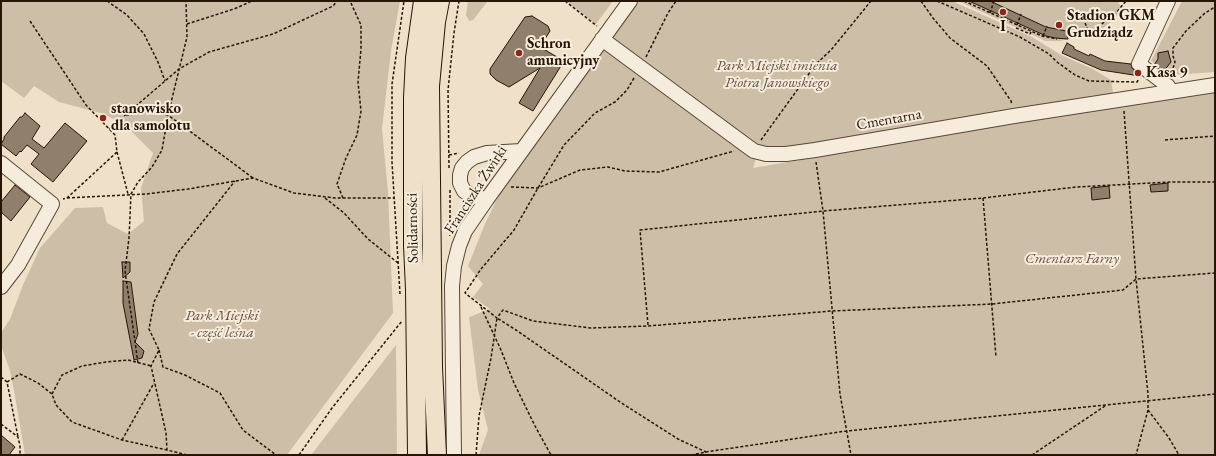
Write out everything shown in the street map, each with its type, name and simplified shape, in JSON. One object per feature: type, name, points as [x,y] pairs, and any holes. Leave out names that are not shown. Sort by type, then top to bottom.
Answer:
[{"type":"main road","name":"Solidarności","points":[[418,455],[413,246],[413,98],[415,58],[424,1]]},
{"type":"main road","name":"Solidarności","points":[[440,1],[436,22],[430,86],[434,367],[448,454]]},
{"type":"street","name":"Franciszka Żwirki","points":[[448,454],[452,286],[454,266],[459,246],[465,231],[630,1]]},
{"type":"street","points":[[1166,87],[1139,64],[1168,1]]},
{"type":"street","name":"Cmentarna","points":[[604,36],[641,68],[750,148],[766,154],[814,150],[1123,99],[1166,87],[1215,85]]},
{"type":"street","points":[[487,199],[472,196],[464,191],[460,183],[460,175],[466,162],[474,157],[487,153],[521,151]]},
{"type":"street","points":[[1,163],[52,204],[18,265],[1,288]]},
{"type":"path","points":[[107,1],[127,15],[144,34],[158,62],[165,81]]},
{"type":"path","points":[[138,362],[125,271],[129,238],[131,194],[138,182],[152,167],[162,150],[168,115],[187,37],[186,1]]},
{"type":"path","points":[[187,24],[234,9],[252,1]]},
{"type":"path","points":[[109,129],[179,69],[209,52],[273,34],[333,6],[337,1]]},
{"type":"path","points":[[343,198],[337,184],[346,158],[357,135],[361,111],[358,82],[361,49],[361,26],[350,1]]},
{"type":"path","points":[[400,294],[392,162],[392,84],[404,1]]},
{"type":"path","points":[[449,170],[448,90],[459,1]]},
{"type":"path","points":[[565,1],[604,36]]},
{"type":"path","points":[[676,1],[668,13],[641,68],[627,90],[615,102],[595,113],[564,145],[514,230],[482,269],[465,294],[496,318],[516,330],[620,402],[678,439],[706,452]]},
{"type":"path","points":[[496,186],[538,188],[580,170],[608,167],[625,171],[659,172],[750,148],[765,133],[816,64],[831,50],[871,1]]},
{"type":"path","points":[[922,1],[933,18],[950,38],[987,66],[1011,101],[1014,116]]},
{"type":"path","points":[[937,1],[1020,37],[1048,54],[1075,75],[1089,81],[1137,82],[1146,69]]},
{"type":"path","points":[[964,1],[1032,32],[1057,39]]},
{"type":"path","points":[[990,13],[994,1]]},
{"type":"path","points":[[1085,23],[1089,32],[1100,26],[1126,1]]},
{"type":"path","points":[[1166,87],[1174,68],[1175,62],[1173,48],[1186,31],[1205,13],[1215,7]]},
{"type":"path","points":[[1017,25],[1021,14]]},
{"type":"path","points":[[1103,15],[1107,20]]},
{"type":"path","points":[[30,21],[86,105],[116,136],[117,152],[128,194]]},
{"type":"path","points":[[1043,36],[1047,26]]},
{"type":"path","points":[[1016,28],[1030,34],[1032,32]]},
{"type":"path","points":[[1123,99],[1128,184],[1148,401],[1148,410],[1136,455]]},
{"type":"path","points":[[124,116],[152,112],[168,115],[253,178],[294,192],[324,197],[394,198]]},
{"type":"path","points":[[1165,140],[1215,136]]},
{"type":"path","points":[[814,150],[823,211],[840,394],[851,455]]},
{"type":"path","points":[[67,198],[117,152]]},
{"type":"path","points":[[52,204],[67,198],[188,189],[253,178]]},
{"type":"path","points":[[235,181],[177,254],[154,302],[149,330],[159,350],[163,367],[185,375],[220,393],[243,430],[276,455]]},
{"type":"path","points":[[648,326],[640,230],[823,211],[983,198],[1076,187],[1170,182],[1215,182]]},
{"type":"path","points":[[450,185],[450,238]]},
{"type":"path","points":[[324,197],[344,213],[368,239],[398,263]]},
{"type":"path","points":[[983,198],[996,357]]},
{"type":"path","points":[[476,455],[479,416],[491,358],[496,318],[503,310],[533,321],[591,328],[648,326],[832,311],[992,304],[1123,290],[1136,279],[1215,273]]},
{"type":"path","points":[[480,305],[514,383],[551,455]]},
{"type":"path","points":[[402,316],[402,329]]},
{"type":"path","points":[[299,455],[332,408],[402,321]]},
{"type":"path","points":[[159,350],[151,366],[166,434],[167,450]]},
{"type":"path","points":[[52,394],[62,375],[82,366],[128,360],[151,366]]},
{"type":"path","points":[[7,382],[20,374],[38,383],[52,394],[56,405],[72,422],[122,440],[187,455]]},
{"type":"path","points":[[1,377],[7,382],[20,446],[20,455]]},
{"type":"path","points":[[122,440],[154,383]]},
{"type":"path","points":[[691,455],[846,431],[1215,394]]},
{"type":"path","points":[[1032,455],[1106,405]]},
{"type":"path","points":[[1148,410],[1169,438],[1179,455]]},
{"type":"path","points":[[1,424],[18,437]]},
{"type":"green space","name":"Park Miejski - część leśna","points":[[1,1],[400,1],[391,51],[382,129],[388,192],[393,313],[287,455],[25,455],[10,371],[2,348],[1,333],[10,319],[23,285],[40,248],[75,208],[103,207],[107,223],[128,234],[144,221],[141,188],[153,153],[126,126],[104,114],[59,102],[34,86],[24,98],[1,81]]},
{"type":"green space","points":[[468,1],[488,1],[473,20],[469,21],[466,15]]},
{"type":"green space","points":[[566,1],[613,1],[596,24]]},
{"type":"green space","name":"Cmentarz Farny","points":[[635,1],[952,1],[1032,37],[1061,55],[1093,69],[1111,80],[1113,93],[785,148],[759,149],[753,168],[1168,97],[1215,91],[1215,455],[479,455],[488,430],[478,390],[469,317],[490,309],[473,297],[483,284],[468,266],[485,224],[503,186]]},
{"type":"green space","name":"Stadion GKM Grudziądz","points":[[958,1],[1117,1],[1123,9],[1102,29],[1090,35],[1060,41],[1046,41]]},
{"type":"green space","points":[[1182,1],[1215,1],[1215,72],[1174,75],[1151,61]]},
{"type":"green space","points":[[396,345],[397,455],[311,455]]},
{"type":"building","points":[[969,1],[990,1],[1046,27],[1066,31],[1068,39],[1046,36]]},
{"type":"building","points":[[532,16],[548,26],[550,31],[540,47],[564,61],[533,111],[519,103],[540,68],[509,87],[496,80],[490,74],[490,69],[525,17]]},
{"type":"building","points":[[1067,43],[1074,47],[1074,49],[1089,56],[1090,54],[1105,61],[1131,64],[1132,68],[1140,76],[1101,70],[1062,53]]},
{"type":"building","points":[[1168,51],[1171,62],[1163,72],[1154,65],[1158,59],[1158,53]]},
{"type":"building","points":[[25,113],[40,126],[32,139],[44,148],[65,123],[87,141],[53,182],[31,164],[39,154],[27,145],[16,156],[1,144],[4,137]]},
{"type":"building","points":[[1168,183],[1168,191],[1151,192],[1150,185]]},
{"type":"building","points":[[15,185],[30,197],[11,221],[1,212],[1,202]]},
{"type":"building","points":[[1109,186],[1110,198],[1092,200],[1091,188]]},
{"type":"building","points":[[122,262],[130,262],[130,272],[123,278]]},
{"type":"building","points":[[123,281],[131,282],[138,334],[135,342],[144,351],[142,358],[134,360],[123,303]]},
{"type":"building","points":[[1,435],[15,447],[9,455],[1,455]]},
{"type":"place","name":"I","points":[[1003,12]]},
{"type":"place","name":"Stadion GKM Grudziądz","points":[[1059,25]]},
{"type":"place","name":"Schron amunicyjny","points":[[519,53]]},
{"type":"place","name":"Kasa 9","points":[[1138,73]]},
{"type":"place","name":"stanowisko dla samolotu","points":[[103,118]]},
{"type":"park label","name":"Park Miejski imienia Piotra Janowskiego","points":[[777,74]]}]
